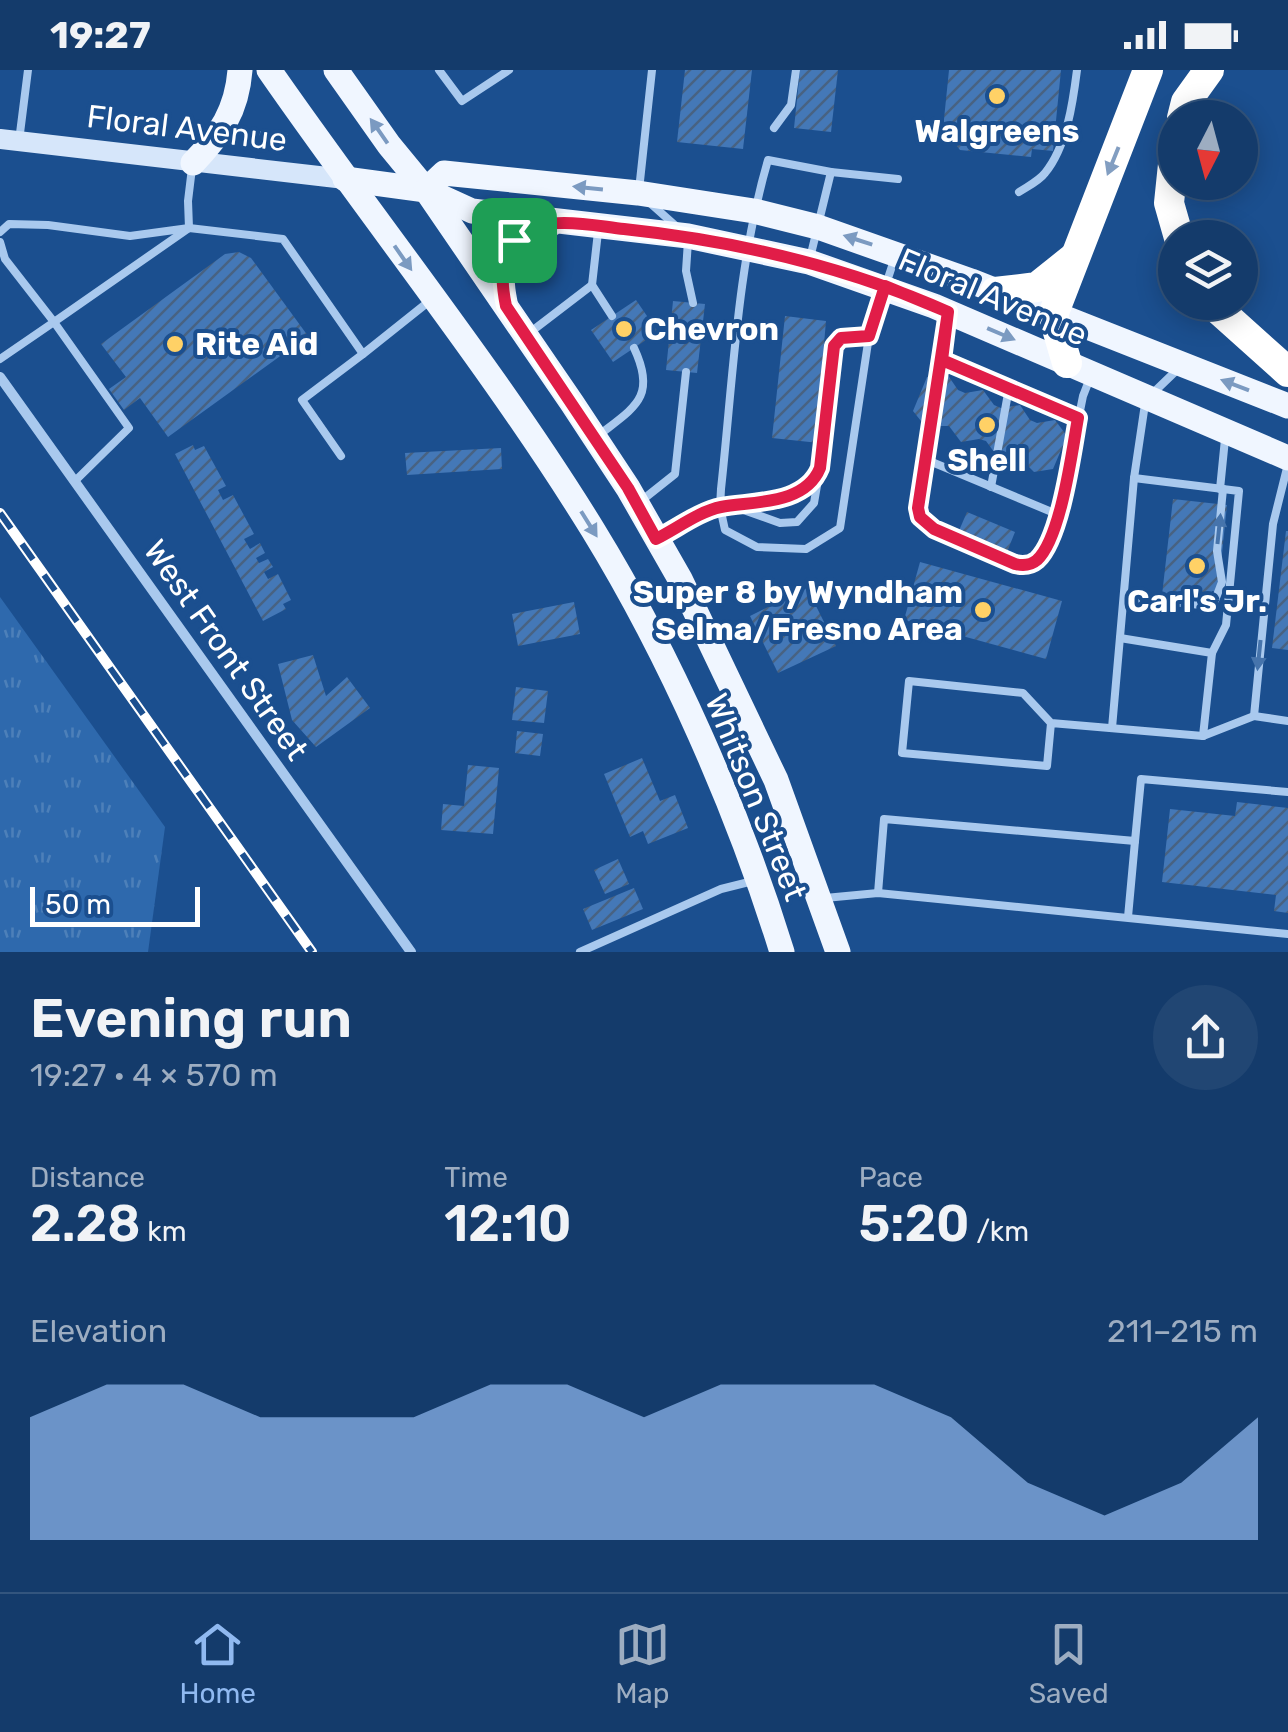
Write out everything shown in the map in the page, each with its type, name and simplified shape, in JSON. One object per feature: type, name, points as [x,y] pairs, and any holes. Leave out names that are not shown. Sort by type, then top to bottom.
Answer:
[{"type":"highway","points":[[1080,368],[1052,315],[1148,70]]},
{"type":"highway","points":[[1187,100],[1209,70]]},
{"type":"highway","points":[[995,292],[1036,287],[1075,257]]},
{"type":"highway","points":[[1231,320],[1288,372]]},
{"type":"highway","points":[[1242,320],[1288,346]]},
{"type":"main road","points":[[192,163],[227,124],[240,70]]},
{"type":"main road","name":"Whitson Street","points":[[269,70],[536,444],[594,532],[684,703],[716,773],[782,952]]},
{"type":"main road","name":"Whitson Street","points":[[336,70],[506,306],[595,438],[680,579],[776,780],[838,952]]},
{"type":"main road","name":"Floral Avenue","points":[[10,140],[426,190],[472,211],[688,236],[809,262],[885,286],[948,312],[1288,460]]},
{"type":"main road","name":"Floral Avenue","points":[[426,190],[444,173],[638,194],[754,211],[818,227],[897,252],[1288,406]]},
{"type":"main road","points":[[506,306],[502,273],[509,247],[520,234],[562,222]]},
{"type":"street","name":"West Front Street","points":[[0,377],[411,952]]},
{"type":"lane","points":[[10,140],[28,70]]},
{"type":"lane","points":[[439,70],[462,100],[510,70]]},
{"type":"lane","points":[[652,70],[638,194],[688,236],[686,271],[693,303]]},
{"type":"lane","points":[[774,128],[792,105],[796,70]]},
{"type":"lane","points":[[1019,192],[1043,176],[1052,162],[1073,104],[1076,70]]},
{"type":"lane","points":[[897,252],[869,336],[840,528],[806,550],[756,547],[725,530],[720,507],[748,247],[768,160],[898,179]]},
{"type":"lane","points":[[190,228],[192,163]]},
{"type":"lane","points":[[809,262],[831,172]]},
{"type":"lane","points":[[0,232],[9,224],[130,236],[190,228],[283,239],[362,354]]},
{"type":"lane","points":[[599,226],[592,285],[612,316]]},
{"type":"lane","points":[[0,358],[190,228]]},
{"type":"lane","points":[[0,242],[6,259],[129,428],[75,481]]},
{"type":"lane","points":[[526,336],[592,285]]},
{"type":"lane","points":[[341,456],[302,400],[432,299]]},
{"type":"lane","points":[[948,312],[918,508],[920,517],[934,529],[1015,564],[1026,566],[1039,558],[1059,516],[1078,418],[1080,368]]},
{"type":"lane","points":[[735,507],[780,523],[796,522],[814,502],[834,346],[841,338],[869,336]]},
{"type":"lane","points":[[595,438],[638,404],[644,384],[634,348]]},
{"type":"lane","points":[[942,360],[1078,418]]},
{"type":"lane","points":[[1112,728],[1134,478],[1146,399],[1183,365]]},
{"type":"lane","points":[[637,504],[675,474],[686,372]]},
{"type":"lane","points":[[991,487],[1009,388]]},
{"type":"lane","points":[[1124,596],[1201,605],[1214,603],[1222,582],[1217,551],[1226,433]]},
{"type":"lane","points":[[927,460],[1059,516]]},
{"type":"lane","points":[[1254,716],[1273,524],[1288,460]]},
{"type":"lane","points":[[656,539],[720,507],[800,492],[812,483],[820,468]]},
{"type":"lane","points":[[1134,478],[1239,491],[1226,625],[1212,653],[1203,736]]},
{"type":"lane","points":[[1273,524],[1288,523]]},
{"type":"lane","points":[[1120,638],[1212,653]]},
{"type":"lane","points":[[1051,723],[1047,766],[902,753],[909,681],[1022,693],[1051,723],[1203,736],[1254,716],[1288,720]]},
{"type":"lane","points":[[1128,917],[1141,779],[1288,792]]},
{"type":"lane","points":[[878,892],[884,819],[1136,841]]},
{"type":"lane","points":[[580,952],[721,889],[758,880]]},
{"type":"lane","points":[[820,898],[878,892],[1288,934]]},
{"type":"path","points":[[234,130],[288,136]]},
{"type":"green space","points":[[0,597],[165,827],[148,952],[0,952]]},
{"type":"building","points":[[685,70],[752,70],[743,149],[677,142]]},
{"type":"building","points":[[800,70],[838,70],[831,132],[794,128]]},
{"type":"building","points":[[949,70],[1061,70],[1053,151],[1032,149],[1031,157],[960,150],[943,129]]},
{"type":"building","points":[[239,252],[251,258],[308,336],[168,437],[140,398],[124,410],[109,389],[126,377],[101,344],[225,254]]},
{"type":"building","points":[[636,300],[658,332],[613,362],[591,330]]},
{"type":"building","points":[[673,301],[705,304],[697,373],[666,370]]},
{"type":"building","points":[[785,316],[826,321],[827,371],[819,443],[772,438]]},
{"type":"building","points":[[947,374],[958,390],[965,393],[983,390],[1001,408],[1020,405],[1030,420],[1037,423],[1055,420],[1067,436],[1053,469],[1034,472],[1016,454],[997,456],[986,441],[961,442],[949,426],[925,426],[913,411],[927,377]]},
{"type":"building","points":[[193,445],[195,450],[204,446],[226,486],[218,490],[223,500],[233,495],[254,534],[244,539],[250,549],[260,543],[265,553],[256,558],[259,563],[268,559],[273,567],[264,572],[268,579],[278,574],[291,600],[283,604],[286,609],[263,621],[175,454]]},
{"type":"building","points":[[501,448],[502,469],[407,475],[405,453]]},
{"type":"building","points":[[1173,499],[1227,505],[1218,592],[1212,591],[1211,600],[1162,595]]},
{"type":"building","points":[[967,512],[1015,532],[1001,567],[952,547]]},
{"type":"building","points":[[1288,531],[1288,650],[1272,648]]},
{"type":"building","name":"Super 8 by Wyndham Selma/Fresno Area","points":[[920,562],[1062,601],[1046,659],[904,620]]},
{"type":"building","points":[[807,588],[836,646],[778,673],[750,616]]},
{"type":"building","points":[[574,602],[580,634],[518,646],[512,614]]},
{"type":"building","points":[[313,655],[326,696],[347,677],[370,708],[316,747],[292,720],[278,664]]},
{"type":"building","points":[[516,687],[548,691],[544,723],[512,720]]},
{"type":"building","points":[[517,731],[543,734],[540,756],[515,753]]},
{"type":"building","points":[[642,758],[660,801],[675,795],[688,828],[648,844],[643,831],[630,837],[604,774]]},
{"type":"building","points":[[468,765],[499,768],[493,834],[441,830],[443,804],[464,806]]},
{"type":"building","points":[[1237,802],[1288,808],[1288,913],[1274,911],[1276,895],[1162,882],[1170,809],[1235,816]]},
{"type":"building","points":[[618,859],[629,884],[605,894],[594,870]]},
{"type":"building","points":[[634,888],[643,909],[592,930],[583,909]]},
{"type":"railway","points":[[0,513],[312,952]]},
{"type":"place","name":"Walgreens","points":[[997,96]]},
{"type":"place","name":"Chevron","points":[[624,329]]},
{"type":"place","name":"Rite Aid","points":[[175,344]]},
{"type":"place","name":"Shell","points":[[987,425]]},
{"type":"place","name":"Carl's Jr.","points":[[1197,566]]},
{"type":"place","name":"Super 8 by Wyndham Selma/Fresno Area","points":[[983,610]]},
{"type":"route","points":[[514,240],[502,273],[506,306],[628,488],[656,539],[720,507],[800,492],[812,483],[820,468],[834,346],[841,338],[869,336],[885,286],[948,312],[918,508],[920,517],[934,529],[1015,564],[1026,566],[1039,558],[1059,516],[1078,418],[942,360],[948,312],[934,306],[885,286],[809,262],[688,236],[562,222],[531,229],[514,240]]}]
